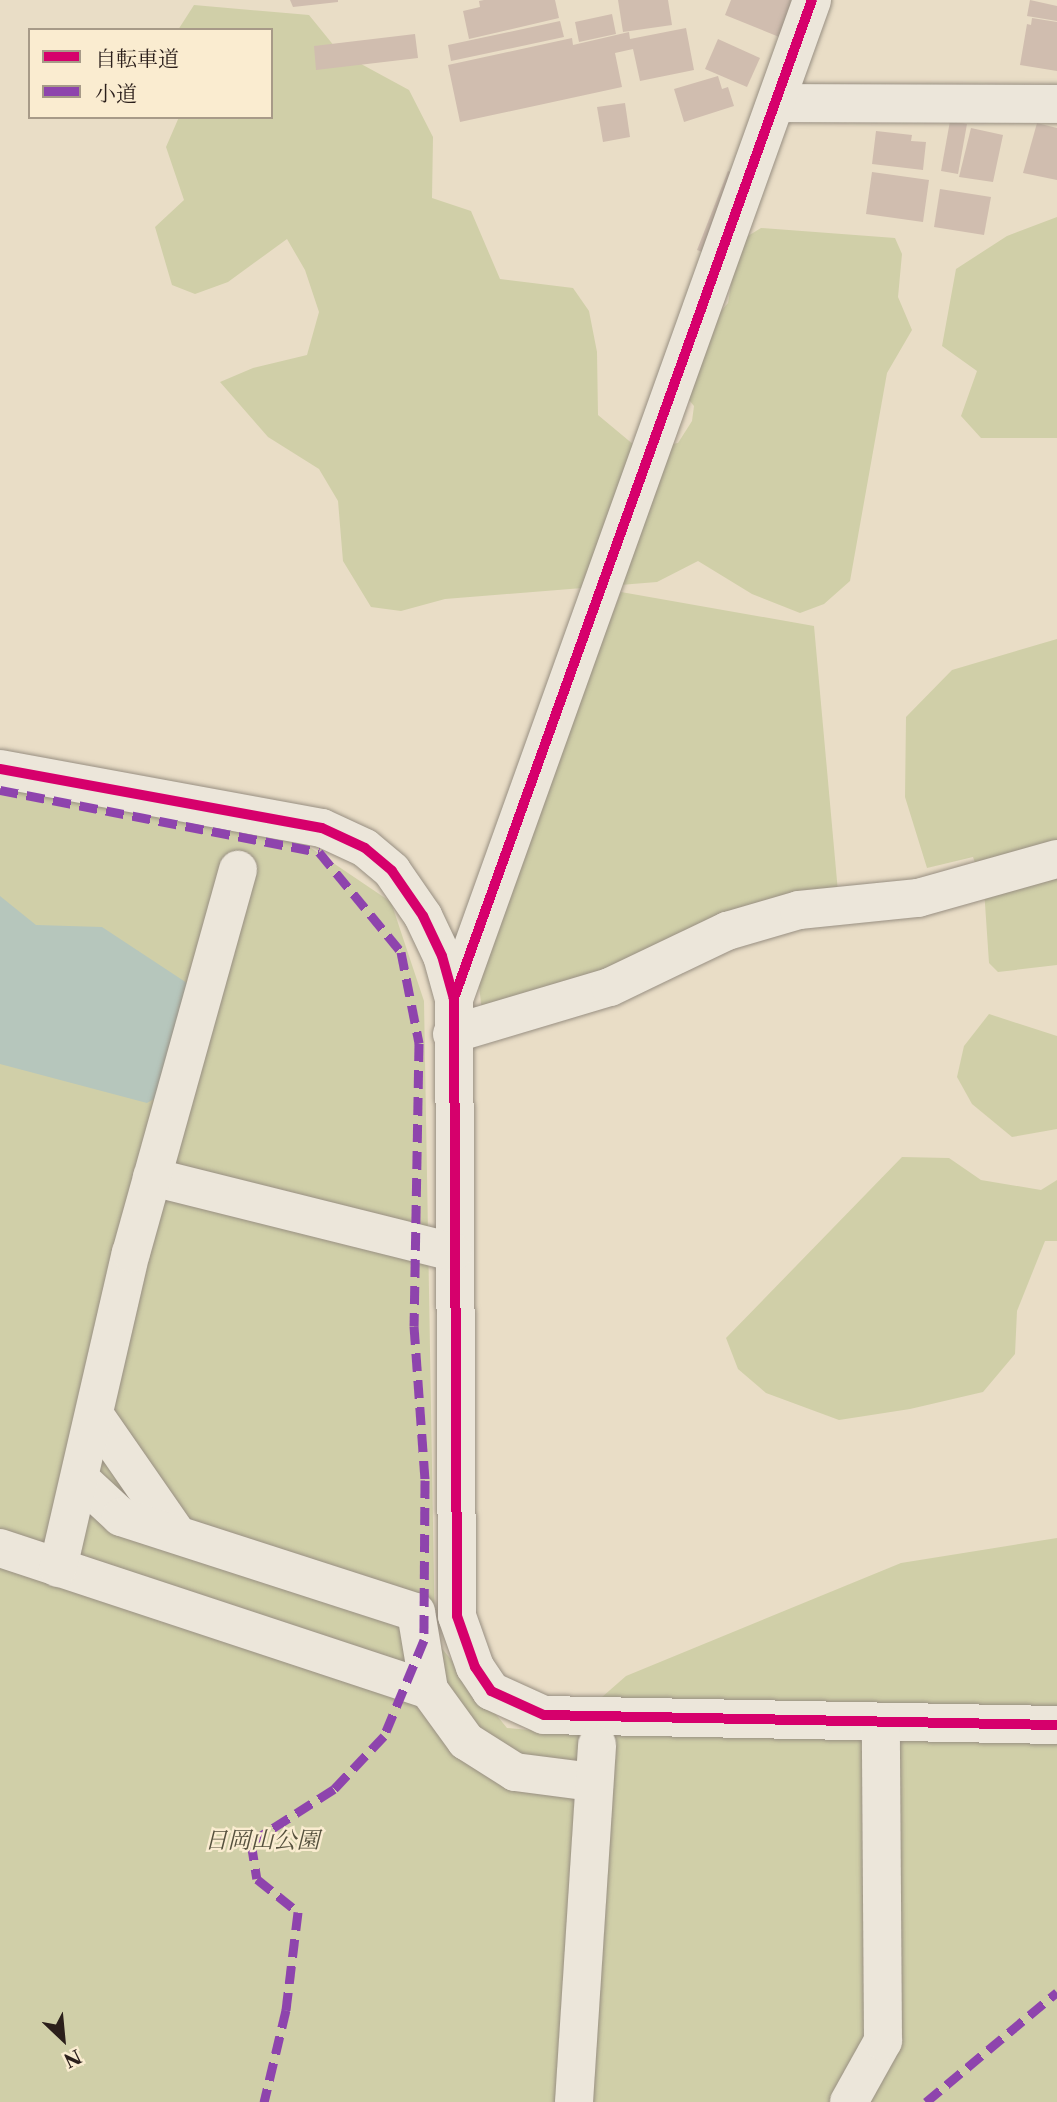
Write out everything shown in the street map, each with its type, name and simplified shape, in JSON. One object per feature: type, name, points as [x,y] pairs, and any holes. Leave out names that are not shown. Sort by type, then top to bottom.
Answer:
[{"type":"street","points":[[453,1016],[777,103],[811,0]]},
{"type":"street","points":[[777,103],[1057,104]]},
{"type":"street","points":[[0,769],[278,817],[322,828],[365,848],[392,871],[423,916],[442,956],[453,1016],[457,1616],[475,1667],[491,1691],[544,1715],[1057,1725]]},
{"type":"street","points":[[453,1016],[610,987],[727,931],[799,910],[918,898],[1057,859]]},
{"type":"street","points":[[58,1567],[152,1177],[238,870]]},
{"type":"street","points":[[152,1177],[453,1252]]},
{"type":"street","points":[[96,1417],[175,1531]]},
{"type":"street","points":[[80,1479],[121,1517],[175,1531],[416,1612],[429,1690],[466,1741],[515,1772],[595,1764],[574,2102]]},
{"type":"street","points":[[0,1548],[429,1690]]},
{"type":"street","points":[[849,2102],[883,2041],[881,1723]]},
{"type":"green space","points":[[194,5],[309,15],[339,52],[409,90],[433,137],[432,198],[471,211],[500,279],[573,288],[589,311],[597,352],[598,415],[640,450],[678,443],[692,421],[694,406],[675,383],[700,336],[728,303],[738,242],[761,228],[895,238],[902,254],[898,297],[912,330],[887,373],[850,581],[824,604],[800,613],[752,594],[698,561],[657,582],[445,599],[401,611],[371,607],[343,561],[338,501],[319,469],[268,437],[220,382],[253,368],[307,355],[319,312],[305,270],[287,239],[228,282],[195,294],[172,285],[155,227],[184,200],[166,147],[178,119],[273,119],[273,28],[179,28]]},
{"type":"green space","points":[[1057,217],[1057,438],[981,438],[961,416],[977,371],[942,346],[956,269],[1007,236]]},
{"type":"green space","points":[[621,592],[814,626],[838,892],[482,1012],[476,958]]},
{"type":"green space","points":[[1057,639],[1057,965],[998,972],[989,963],[984,889],[973,857],[927,868],[905,797],[906,717],[952,670]]},
{"type":"green space","name":"日岡山公園","points":[[0,786],[305,844],[391,902],[424,1001],[435,1640],[507,1728],[561,1733],[626,1676],[901,1563],[1057,1538],[1057,2102],[0,2102]]},
{"type":"green space","points":[[989,1014],[1057,1036],[1057,1129],[1012,1137],[972,1104],[957,1077],[964,1046]]},
{"type":"green space","points":[[902,1157],[949,1158],[981,1180],[1041,1190],[1057,1180],[1057,1241],[1045,1241],[1017,1311],[1015,1354],[983,1392],[910,1409],[839,1420],[766,1393],[738,1369],[726,1338]]},
{"type":"shaded area","points":[[0,896],[36,925],[102,927],[190,985],[161,1095],[147,1103],[0,1064]]},
{"type":"building","points":[[290,0],[338,0],[338,2],[293,7]]},
{"type":"building","points":[[555,0],[559,18],[469,39],[463,11],[480,7],[479,1]]},
{"type":"building","points":[[618,0],[668,0],[672,25],[623,32]]},
{"type":"building","points":[[731,0],[794,0],[784,39],[725,15]]},
{"type":"building","points":[[1030,0],[1057,6],[1057,21],[1027,16]]},
{"type":"building","points":[[612,14],[616,34],[579,42],[575,22]]},
{"type":"building","points":[[1032,18],[1057,22],[1057,71],[1020,65],[1027,24],[1031,25]]},
{"type":"building","points":[[560,21],[564,37],[451,61],[448,45]]},
{"type":"building","points":[[686,28],[694,70],[640,81],[633,49],[615,53],[622,87],[460,122],[448,65],[572,38],[573,45],[629,32],[630,39]]},
{"type":"building","points":[[415,34],[418,58],[316,70],[314,46]]},
{"type":"building","points":[[718,39],[760,58],[747,87],[705,69]]},
{"type":"building","points":[[718,76],[722,89],[728,87],[734,106],[684,122],[674,89]]},
{"type":"building","points":[[625,103],[630,137],[603,142],[597,107]]},
{"type":"building","points":[[950,121],[967,124],[958,174],[941,171]]},
{"type":"building","points":[[1037,123],[1057,128],[1057,180],[1023,173]]},
{"type":"building","points":[[971,128],[1003,135],[993,182],[959,177]]},
{"type":"building","points":[[876,131],[912,135],[911,141],[926,142],[923,170],[872,164]]},
{"type":"building","points":[[728,171],[747,178],[716,257],[697,250]]},
{"type":"building","points":[[872,172],[929,180],[923,222],[866,214]]},
{"type":"building","points":[[940,189],[991,197],[984,235],[934,227]]},
{"type":"marked path","points":[[0,790],[319,852],[401,952],[419,1043],[414,1326],[425,1480],[424,1640],[384,1736],[334,1789],[251,1842],[257,1879],[298,1912],[286,2010],[264,2102]]},
{"type":"marked path","points":[[926,2102],[1057,1992]]},
{"type":"cycle path","points":[[454,998],[812,0]]},
{"type":"cycle path","points":[[0,769],[322,828],[365,848],[392,871],[423,916],[442,956],[454,999],[457,1616],[475,1667],[491,1691],[544,1715],[1057,1725]]}]
